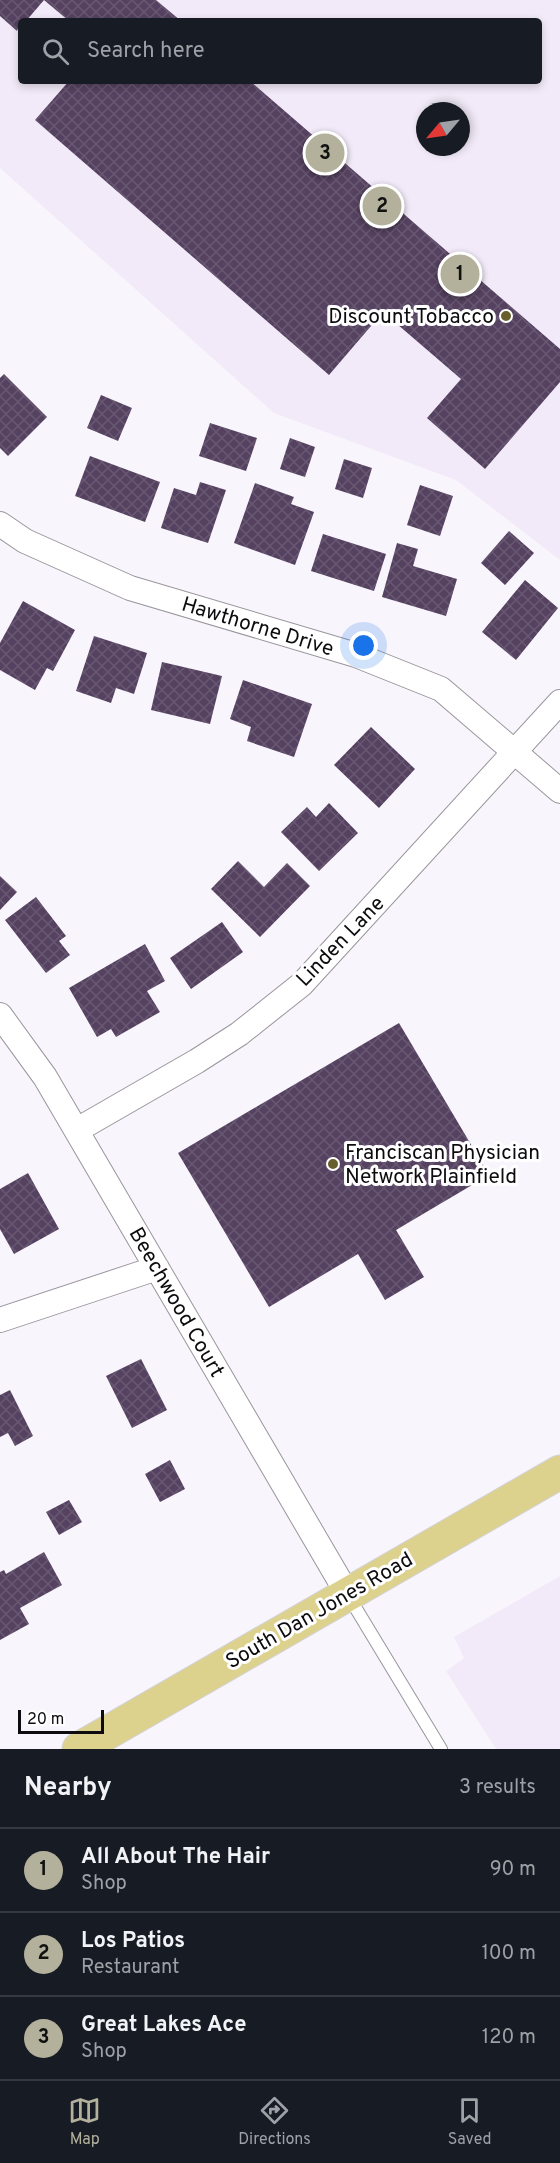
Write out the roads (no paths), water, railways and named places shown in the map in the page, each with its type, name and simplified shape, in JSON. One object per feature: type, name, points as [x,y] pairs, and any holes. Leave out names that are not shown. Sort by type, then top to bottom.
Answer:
[{"type":"main road","name":"South Dan Jones Road","points":[[79,1749],[560,1472]]},
{"type":"street","name":"Hawthorne Drive","points":[[0,524],[25,541],[130,588],[356,655],[441,689],[560,791]]},
{"type":"street","name":"Linden Lane","points":[[77,1130],[197,1061],[239,1034],[302,984],[560,702]]},
{"type":"street","name":"Beechwood Court","points":[[0,1015],[45,1077],[77,1130],[347,1593]]},
{"type":"street","points":[[0,1320],[157,1268]]},
{"type":"lane","points":[[347,1593],[441,1749]]},
{"type":"place","name":"Great Lakes Ace","points":[[325,153]]},
{"type":"place","name":"Los Patios","points":[[382,206]]},
{"type":"place","name":"All About The Hair","points":[[460,274]]},
{"type":"place","name":"Discount Tobacco","points":[[506,316]]},
{"type":"place","name":"Franciscan Physician Network Plainfield","points":[[333,1164]]}]
